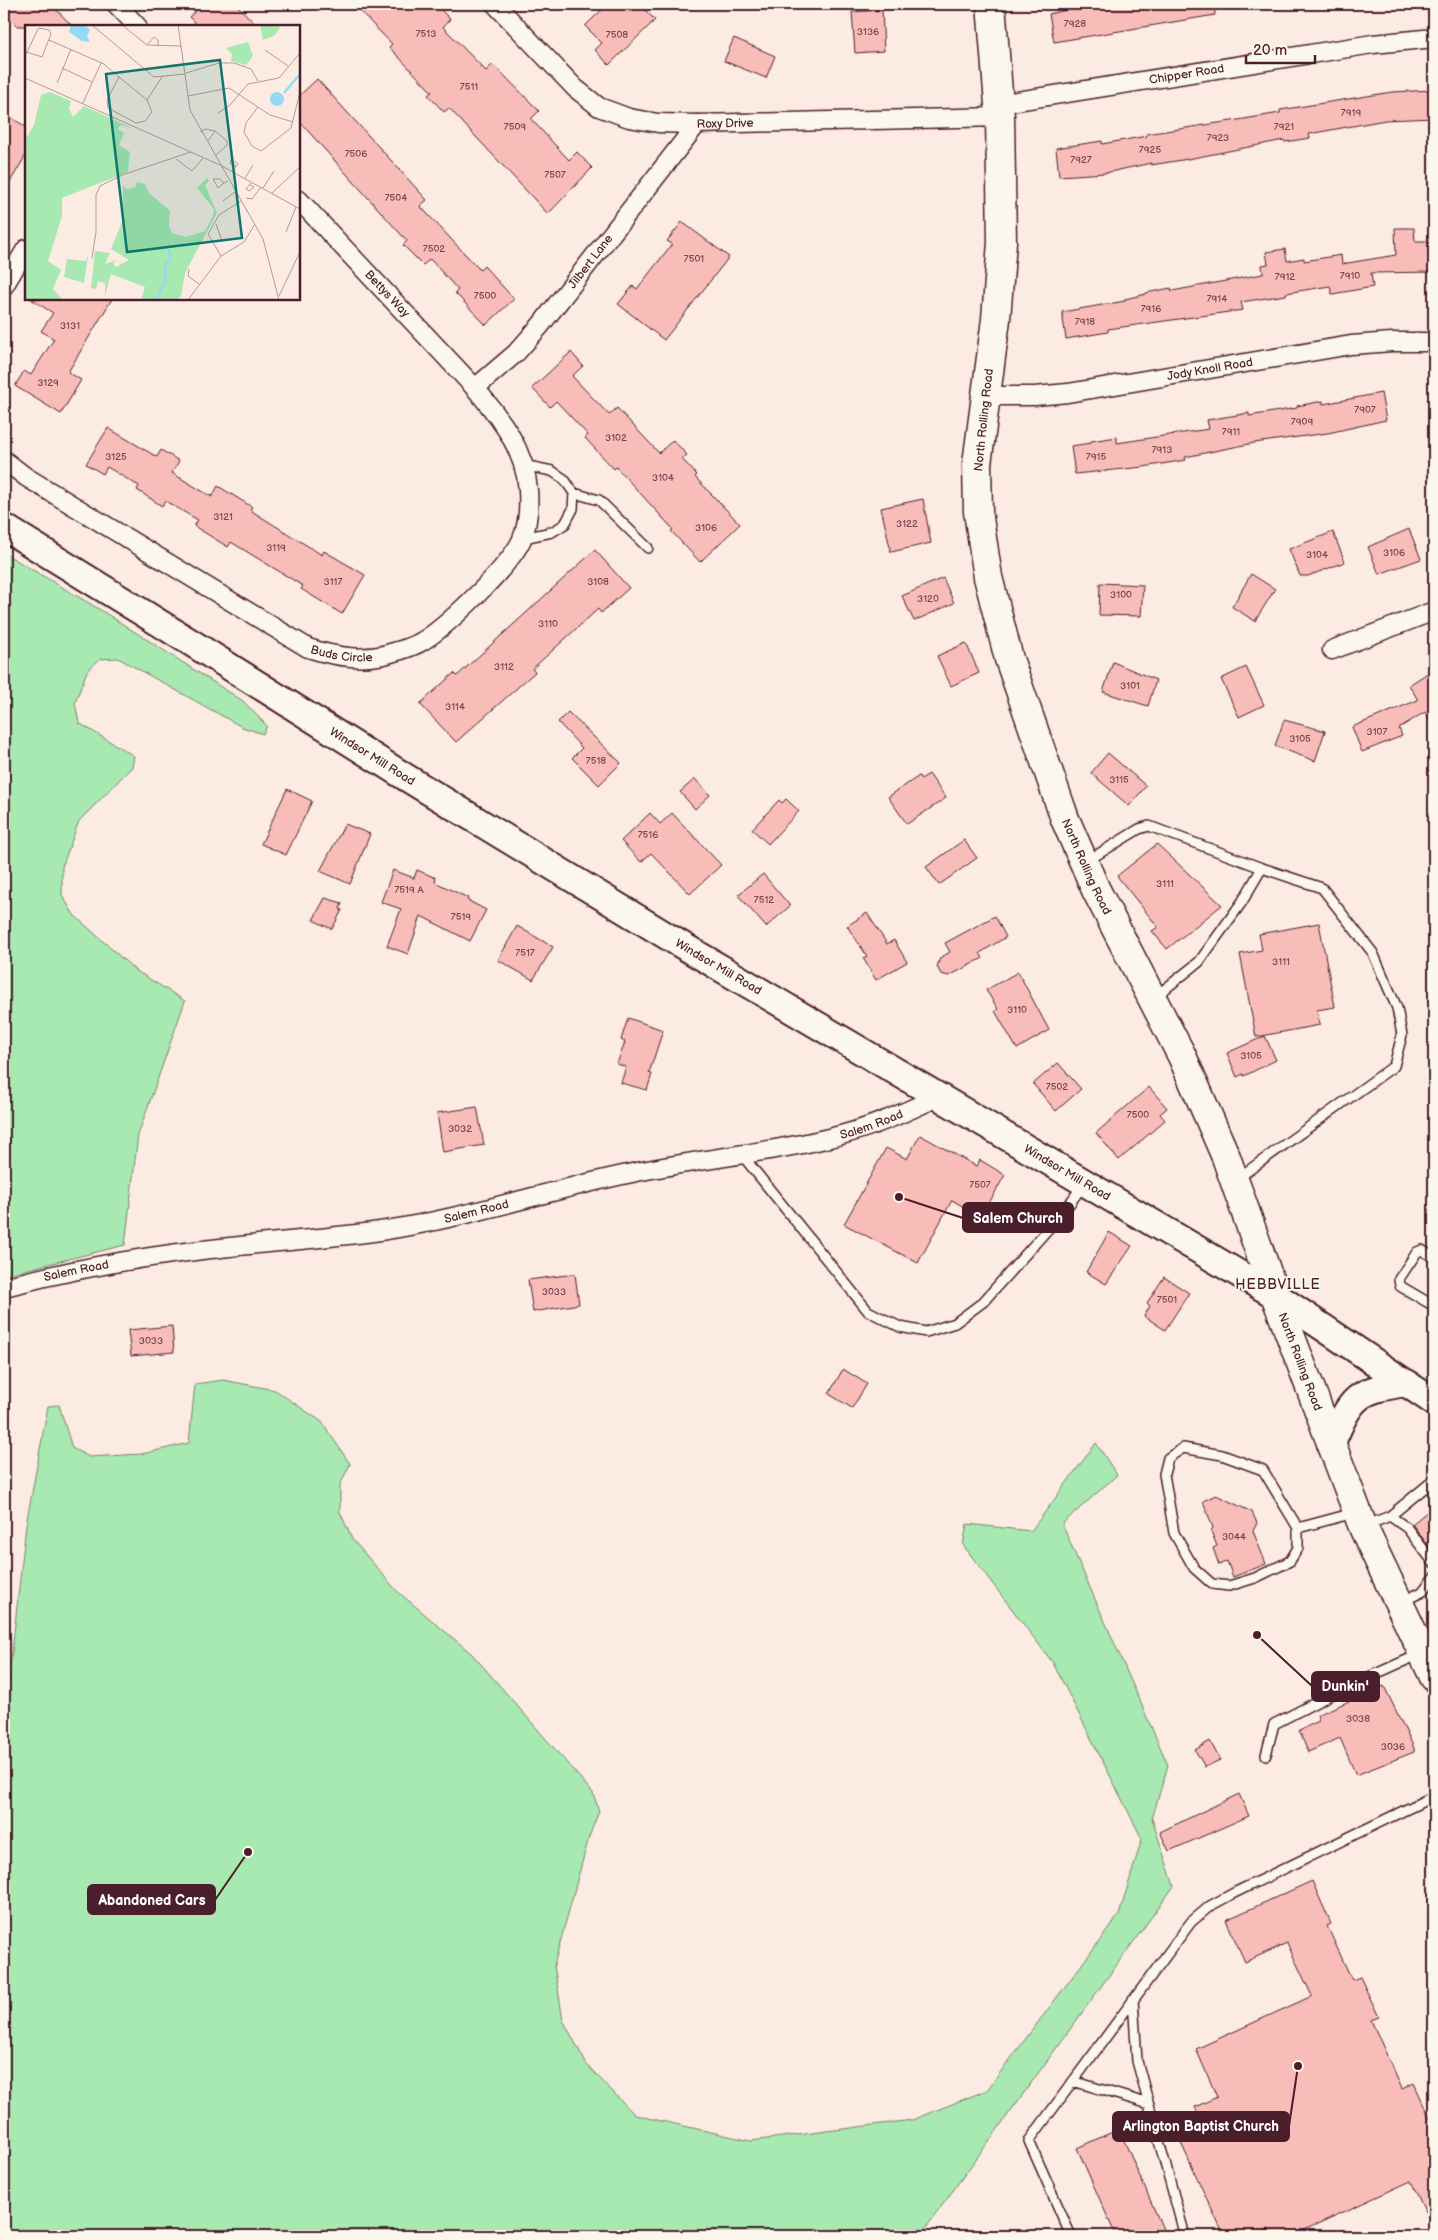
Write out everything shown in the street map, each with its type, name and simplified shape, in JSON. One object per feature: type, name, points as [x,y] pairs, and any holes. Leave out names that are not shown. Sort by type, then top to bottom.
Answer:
[{"type":"main road","name":"North Rolling Road","points":[[991,4],[1000,110],[1002,242],[996,319],[977,464],[978,502],[988,577],[1009,659],[1036,741],[1065,819],[1096,890],[1182,1056],[1234,1181],[1360,1519],[1434,1677]]},
{"type":"main road","name":"Windsor Mill Road","points":[[4,527],[407,778],[680,944],[1275,1295],[1407,1383],[1433,1398]]},
{"type":"main road","points":[[1331,1445],[1344,1413],[1359,1396],[1377,1387],[1407,1383]]},
{"type":"street","points":[[116,4],[136,25]]},
{"type":"street","name":"Roxy Drive","points":[[495,4],[575,88],[599,107],[629,118],[658,123],[698,124],[1000,110]]},
{"type":"street","name":"Chipper Road","points":[[1000,110],[1373,44],[1434,38]]},
{"type":"street","name":"Jilbert Lane","points":[[475,388],[516,353],[540,326],[698,124]]},
{"type":"street","name":"Bettys Way","points":[[300,201],[475,388]]},
{"type":"street","points":[[4,286],[25,250]]},
{"type":"street","name":"Jody Knoll Road","points":[[986,396],[1035,396],[1068,393],[1351,345],[1392,342],[1434,342]]},
{"type":"street","name":"Buds Circle","points":[[4,460],[26,477],[308,648],[336,657],[366,657],[392,653],[419,643],[436,631],[496,576],[511,558],[523,538],[528,511],[528,489],[523,465],[514,440],[499,417],[475,388]]},
{"type":"street","points":[[1332,650],[1434,611]]},
{"type":"street","name":"Salem Road","points":[[4,1287],[56,1274],[173,1254],[379,1231],[433,1222],[597,1179],[742,1155],[842,1135],[887,1121],[940,1096]]},
{"type":"lane","points":[[523,465],[552,471],[564,479],[574,493],[599,500],[648,548]]},
{"type":"lane","points":[[523,538],[552,532],[565,524],[573,508],[574,493]]},
{"type":"lane","points":[[1084,863],[1139,829],[1149,826],[1322,888],[1373,952],[1397,1008],[1402,1035],[1394,1066],[1234,1181]]},
{"type":"lane","points":[[1153,999],[1200,962],[1242,902],[1262,868]]},
{"type":"lane","points":[[742,1155],[868,1311],[900,1327],[926,1332],[955,1322],[983,1302],[1064,1210],[1085,1182]]},
{"type":"lane","points":[[1434,1258],[1422,1250],[1417,1252],[1399,1279],[1400,1286],[1434,1306]]},
{"type":"lane","points":[[1183,1448],[1222,1455],[1263,1470],[1298,1528],[1298,1548],[1290,1561],[1255,1578],[1229,1586],[1212,1584],[1194,1568],[1174,1533],[1164,1474],[1168,1458],[1183,1448]]},
{"type":"lane","points":[[1298,1528],[1390,1516],[1434,1480]]},
{"type":"lane","points":[[1390,1516],[1407,1528],[1434,1563]]},
{"type":"lane","points":[[1399,1604],[1422,1592],[1434,1578]]},
{"type":"lane","points":[[1266,1755],[1274,1724],[1340,1690],[1422,1653]]},
{"type":"lane","points":[[1071,2236],[1030,2141],[1191,1922],[1210,1906],[1434,1796]]},
{"type":"lane","points":[[1133,1999],[1137,2061],[1185,2236]]},
{"type":"lane","points":[[1073,2081],[1149,2104]]},
{"type":"green space","points":[[4,553],[99,609],[243,701],[267,726],[263,734],[242,727],[118,658],[100,659],[87,671],[75,703],[79,723],[134,756],[132,767],[79,821],[62,867],[62,895],[74,915],[135,970],[185,1001],[138,1135],[125,1245],[4,1275]]},
{"type":"green space","points":[[223,1380],[275,1390],[322,1422],[350,1464],[340,1485],[340,1512],[352,1539],[397,1591],[472,1654],[593,1793],[599,1811],[589,1837],[554,1965],[563,2020],[587,2065],[635,2115],[751,2141],[912,2120],[987,2090],[1119,1915],[1142,1839],[1053,1663],[963,1545],[967,1524],[1031,1531],[1096,1443],[1117,1475],[1062,1524],[1168,1765],[1152,1819],[1174,1886],[920,2236],[4,2236],[4,1723],[26,1525],[48,1406],[59,1405],[72,1448],[89,1457],[142,1454],[189,1443],[195,1384]]},
{"type":"building","points":[[4,4],[51,4],[71,25],[17,26],[4,12]]},
{"type":"building","points":[[203,4],[236,4],[256,25],[197,25],[189,17]]},
{"type":"building","points":[[353,4],[435,4],[450,19],[443,27],[486,71],[493,64],[539,111],[531,119],[569,160],[577,152],[592,168],[548,214],[449,108],[444,112],[428,95],[432,92],[389,47],[392,44]]},
{"type":"building","points":[[608,4],[639,4],[655,20],[609,65],[595,50],[602,43],[585,26]]},
{"type":"building","points":[[1093,4],[1214,4],[1215,15],[1054,42],[1049,14]]},
{"type":"building","points":[[882,10],[884,51],[855,53],[852,12]]},
{"type":"building","points":[[734,38],[775,56],[766,78],[724,61]]},
{"type":"building","points":[[317,79],[427,200],[420,206],[480,270],[484,266],[514,299],[486,325],[455,293],[458,290],[430,259],[423,265],[403,245],[407,241],[300,122],[300,95]]},
{"type":"building","points":[[1434,90],[1434,118],[1385,120],[1309,134],[1310,138],[1285,142],[1284,140],[1188,159],[1151,165],[1151,163],[1105,173],[1059,176],[1056,148],[1102,141],[1102,144],[1147,136],[1146,134],[1280,113],[1280,110],[1392,92]]},
{"type":"building","points":[[4,113],[25,126],[25,157],[4,192]]},
{"type":"building","points":[[682,222],[729,257],[664,340],[618,304],[633,286],[637,289],[672,244],[667,241]]},
{"type":"building","points":[[1395,228],[1414,228],[1415,241],[1434,241],[1434,272],[1371,273],[1373,287],[1332,294],[1330,286],[1286,293],[1286,295],[1241,302],[1243,310],[1108,329],[1108,332],[1066,339],[1062,312],[1125,301],[1125,299],[1146,293],[1171,288],[1172,291],[1263,274],[1262,265],[1268,264],[1266,252],[1285,249],[1287,261],[1304,258],[1304,261],[1341,255],[1342,264],[1396,255]]},
{"type":"building","points":[[33,300],[111,300],[68,372],[81,380],[61,414],[15,386],[24,371],[31,375],[54,339],[41,331],[53,313]]},
{"type":"building","points":[[571,352],[583,366],[572,376],[609,415],[617,408],[659,453],[673,440],[687,455],[682,459],[697,475],[695,477],[740,524],[700,562],[671,531],[673,529],[616,467],[614,469],[585,438],[588,435],[556,401],[550,407],[532,388]]},
{"type":"building","points":[[1381,393],[1386,420],[1328,433],[1254,443],[1185,457],[1186,460],[1143,467],[1075,474],[1071,446],[1117,437],[1117,443],[1209,429],[1207,420],[1249,413],[1249,416],[1297,408],[1297,406],[1323,401],[1323,404]]},
{"type":"building","points":[[108,428],[157,457],[161,450],[179,461],[172,473],[212,497],[218,486],[252,507],[250,510],[322,555],[324,551],[365,575],[342,614],[301,589],[303,586],[231,542],[228,547],[194,526],[198,520],[165,501],[162,506],[137,490],[139,486],[107,467],[103,474],[86,464]]},
{"type":"building","points":[[923,499],[931,543],[891,552],[881,508]]},
{"type":"building","points":[[1409,529],[1421,559],[1379,574],[1368,547]]},
{"type":"building","points":[[1333,532],[1345,562],[1308,576],[1300,576],[1289,549]]},
{"type":"building","points":[[595,550],[629,588],[601,613],[598,609],[532,669],[535,672],[456,742],[420,704],[454,673],[457,676]]},
{"type":"building","points":[[1251,574],[1275,589],[1255,621],[1232,607]]},
{"type":"building","points":[[943,578],[954,603],[914,621],[902,596]]},
{"type":"building","points":[[1100,583],[1143,585],[1141,616],[1099,615]]},
{"type":"building","points":[[966,643],[979,673],[951,686],[937,656]]},
{"type":"building","points":[[1113,662],[1156,680],[1148,706],[1103,692]]},
{"type":"building","points":[[1246,667],[1264,705],[1239,717],[1221,679]]},
{"type":"building","points":[[1434,669],[1434,728],[1425,712],[1399,728],[1402,736],[1362,752],[1352,727],[1418,700],[1409,685]]},
{"type":"building","points":[[568,712],[621,763],[599,785],[572,758],[582,748],[558,722]]},
{"type":"building","points":[[1284,720],[1325,731],[1315,761],[1275,746]]},
{"type":"building","points":[[1108,753],[1146,786],[1129,806],[1091,773]]},
{"type":"building","points":[[929,774],[946,798],[907,824],[888,797],[919,776],[921,779]]},
{"type":"building","points":[[695,779],[710,795],[695,809],[680,792]]},
{"type":"building","points":[[287,789],[312,801],[286,855],[261,844]]},
{"type":"building","points":[[786,799],[799,811],[768,844],[752,829],[779,800],[782,803]]},
{"type":"building","points":[[650,813],[660,824],[672,813],[721,865],[690,894],[651,853],[641,862],[621,841]]},
{"type":"building","points":[[345,824],[370,834],[350,884],[320,871]]},
{"type":"building","points":[[964,840],[977,858],[939,885],[926,867]]},
{"type":"building","points":[[1157,844],[1222,905],[1167,949],[1152,931],[1158,927],[1117,876]]},
{"type":"building","points":[[393,870],[414,878],[417,870],[436,878],[435,882],[468,898],[467,900],[486,910],[470,941],[421,916],[408,954],[387,946],[401,909],[381,902]]},
{"type":"building","points":[[763,874],[790,906],[766,927],[738,895]]},
{"type":"building","points":[[325,898],[342,903],[340,909],[342,910],[332,929],[313,920]]},
{"type":"building","points":[[867,913],[887,944],[894,940],[907,962],[876,980],[863,958],[867,956],[847,926]]},
{"type":"building","points":[[995,916],[1006,937],[980,953],[983,958],[949,976],[941,974],[937,967],[940,958],[950,952],[945,943]]},
{"type":"building","points":[[1319,923],[1335,1007],[1317,1010],[1320,1025],[1256,1037],[1240,954],[1262,950],[1259,934]]},
{"type":"building","points":[[517,926],[553,947],[533,980],[498,960]]},
{"type":"building","points":[[1018,972],[1049,1030],[1017,1049],[995,1011],[998,1009],[986,990]]},
{"type":"building","points":[[628,1018],[663,1030],[649,1073],[652,1074],[647,1090],[621,1083],[626,1067],[617,1064],[625,1042],[621,1040]]},
{"type":"building","points":[[1265,1036],[1276,1060],[1244,1076],[1243,1074],[1237,1077],[1227,1053]]},
{"type":"building","points":[[1058,1063],[1081,1089],[1056,1111],[1033,1084]]},
{"type":"building","points":[[1149,1087],[1167,1108],[1160,1114],[1165,1120],[1119,1160],[1096,1133]]},
{"type":"building","points":[[477,1107],[484,1145],[443,1152],[437,1113]]},
{"type":"building","points":[[920,1135],[976,1166],[980,1160],[1005,1175],[981,1217],[952,1200],[918,1263],[844,1224],[886,1148],[907,1159]]},
{"type":"building","points":[[1109,1232],[1132,1246],[1106,1284],[1086,1272]]},
{"type":"building","points":[[575,1274],[579,1304],[533,1312],[528,1280]]},
{"type":"building","points":[[1164,1277],[1189,1293],[1165,1330],[1144,1316],[1150,1306],[1147,1303]]},
{"type":"building","points":[[172,1326],[174,1352],[131,1356],[128,1330]]},
{"type":"building","points":[[843,1369],[867,1384],[852,1408],[829,1394]]},
{"type":"building","points":[[1216,1495],[1252,1512],[1257,1523],[1253,1531],[1266,1564],[1233,1577],[1227,1561],[1219,1565],[1213,1548],[1217,1546],[1211,1531],[1213,1528],[1203,1501]]},
{"type":"building","points":[[1434,1506],[1434,1553],[1412,1524]]},
{"type":"building","points":[[1384,1686],[1414,1748],[1414,1752],[1356,1775],[1340,1738],[1308,1752],[1299,1730],[1319,1721],[1317,1715]]},
{"type":"building","points":[[1210,1741],[1220,1760],[1205,1767],[1195,1750]]},
{"type":"building","points":[[1239,1794],[1249,1816],[1169,1851],[1160,1832]]},
{"type":"building","points":[[1312,1881],[1331,1924],[1327,1926],[1352,1980],[1360,1977],[1379,2017],[1371,2020],[1402,2089],[1414,2083],[1434,2127],[1434,2231],[1411,2181],[1291,2236],[1271,2236],[1268,2229],[1252,2236],[1224,2236],[1181,2143],[1206,2131],[1195,2107],[1217,2097],[1196,2049],[1312,1996],[1287,1943],[1245,1962],[1226,1920]]},
{"type":"building","points":[[1119,2129],[1166,2236],[1116,2236],[1077,2148]]},
{"type":"place","name":"Salem Church","points":[[899,1197]]},
{"type":"place","name":"Dunkin'","points":[[1257,1635]]},
{"type":"place","name":"Abandoned Cars","points":[[248,1852]]},
{"type":"place","name":"Arlington Baptist Church","points":[[1298,2066]]},
{"type":"district","name":"HEBBVILLE","points":[[1278,1284]]}]
